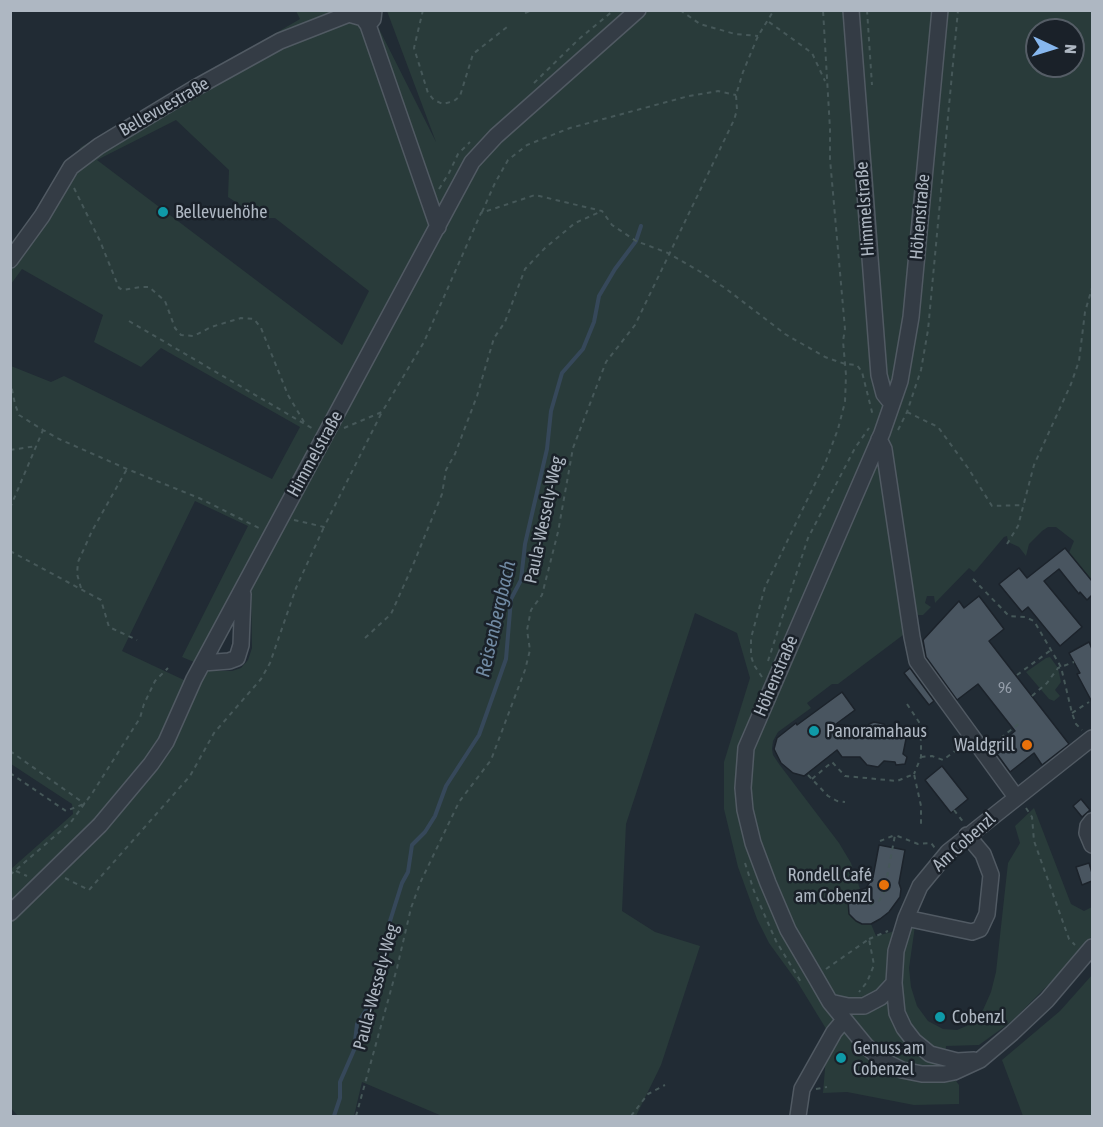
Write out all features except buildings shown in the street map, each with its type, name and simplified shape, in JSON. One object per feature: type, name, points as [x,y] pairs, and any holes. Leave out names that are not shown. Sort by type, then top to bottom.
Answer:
[{"type":"street","name":"Himmelstraße","points":[[10,913],[100,825],[151,764],[166,741],[203,663],[271,534],[472,162],[485,147],[638,10]]},
{"type":"street","name":"Himmelstraße","points":[[851,10],[879,375],[884,394],[892,405]]},
{"type":"street","name":"Höhenstraße","points":[[940,10],[910,325],[900,381],[879,439],[775,676],[746,748],[743,768],[745,810],[753,843],[788,930],[814,976],[830,1002],[873,1053],[902,1070],[922,1074],[944,1074],[980,1060],[1047,1000],[1092,947]]},
{"type":"street","points":[[362,16],[438,227]]},
{"type":"street","name":"Bellevuestraße","points":[[10,260],[42,216],[71,168],[114,136],[280,41],[362,16]]},
{"type":"street","points":[[879,439],[884,448],[917,661],[1016,797]]},
{"type":"street","points":[[203,663],[229,661],[237,658],[241,645],[243,588]]},
{"type":"street","name":"Am Cobenzl","points":[[980,1060],[957,1060],[936,1056],[914,1041],[904,1028],[897,1013],[894,983],[900,923],[928,875],[967,830],[1016,797],[1091,739]]},
{"type":"street","points":[[1092,821],[1087,833],[1092,845]]},
{"type":"street","points":[[900,923],[976,932],[983,925],[987,914],[991,882],[990,868],[967,830]]},
{"type":"street","points":[[830,1002],[848,1006],[864,1005],[881,997],[894,983]]},
{"type":"street","points":[[798,1116],[802,1089],[834,1032],[844,1020]]},
{"type":"path","points":[[423,10],[414,48],[428,93],[434,100],[443,104],[454,101],[460,96],[473,54],[507,27]]},
{"type":"path","points":[[525,13],[532,10]]},
{"type":"path","points":[[680,10],[700,24],[735,34],[758,36]]},
{"type":"path","name":"Paula-Wessely-Weg","points":[[356,1116],[417,890],[438,841],[459,802],[491,760],[525,670],[530,650],[527,630],[531,610],[542,595],[545,584],[558,532],[573,448],[606,362],[635,325],[734,120],[737,110],[736,95],[743,72],[758,36],[769,22],[774,10]]},
{"type":"path","points":[[762,677],[751,656],[751,638],[765,587],[826,461],[845,402],[843,341],[845,329],[830,171],[830,129],[823,10]]},
{"type":"path","points":[[958,10],[929,321],[921,370],[907,412],[938,427],[992,506],[1025,505]]},
{"type":"path","points":[[769,22],[812,53],[826,84]]},
{"type":"path","points":[[60,875],[89,890],[190,776],[214,734],[261,679],[270,663],[296,588],[324,527],[382,412],[424,342],[481,213],[508,160],[527,146],[570,129],[690,96],[718,91],[736,95]]},
{"type":"path","points":[[71,168],[74,189],[100,241],[119,288],[123,290],[149,287],[165,301],[175,328],[181,335],[194,336],[211,327],[241,318],[254,319],[261,328],[288,395],[304,423]]},
{"type":"path","points":[[481,213],[535,195],[602,211],[612,225],[636,241],[669,253],[725,288],[785,334],[825,357],[860,367],[874,419],[855,448],[808,538],[766,666]]},
{"type":"path","points":[[365,638],[391,614],[413,565],[442,495],[446,470],[455,454],[477,396],[494,338],[505,322],[525,269],[545,248],[575,223],[602,211]]},
{"type":"path","points":[[1007,544],[1018,526],[1034,465],[1079,361],[1085,312],[1092,288]]},
{"type":"path","points":[[129,321],[324,436],[382,412]]},
{"type":"path","points":[[10,380],[19,415],[59,439],[199,498],[271,534]]},
{"type":"path","points":[[10,508],[38,446],[43,429]]},
{"type":"path","points":[[10,450],[38,446]]},
{"type":"path","points":[[81,588],[77,574],[78,562],[92,531],[127,469]]},
{"type":"path","points":[[280,517],[324,527]]},
{"type":"path","points":[[10,551],[101,600],[109,627],[137,640]]},
{"type":"path","points":[[973,579],[1010,616],[1025,617],[1034,621],[1061,667],[1076,724],[1091,739]]},
{"type":"path","points":[[1017,675],[1051,650]]},
{"type":"path","points":[[1032,696],[1047,683],[1054,671],[1074,662]]},
{"type":"path","points":[[10,875],[71,822],[85,804],[140,718],[155,681],[168,668]]},
{"type":"path","points":[[1072,713],[1089,702]]},
{"type":"path","points":[[907,704],[919,722],[921,757],[914,774],[921,806],[921,825]]},
{"type":"path","points":[[986,755],[998,740],[1020,723]]},
{"type":"path","points":[[10,751],[85,804]]},
{"type":"path","points":[[921,757],[932,756],[943,760],[955,751]]},
{"type":"path","points":[[812,779],[832,762],[844,776],[897,781],[914,774]]},
{"type":"path","points":[[10,772],[66,811],[85,804]]},
{"type":"path","points":[[808,775],[828,796],[845,802]]},
{"type":"path","points":[[1027,809],[1032,818],[1034,841],[1069,939],[1074,944]]},
{"type":"path","points":[[954,810],[967,830]]},
{"type":"path","points":[[870,905],[879,901],[884,893],[895,835]]},
{"type":"path","points":[[880,841],[885,837],[895,835],[918,844],[931,843],[937,850]]},
{"type":"path","points":[[814,976],[869,939],[900,923]]},
{"type":"path","points":[[857,997],[874,965],[869,939]]},
{"type":"path","points":[[631,1116],[648,1094],[665,1085]]},
{"type":"shaded area","points":[[296,11],[370,11],[436,142],[387,11],[1092,11],[1092,581],[1069,553],[1074,541],[1056,527],[1048,527],[1042,531],[1029,544],[1026,556],[1019,547],[1008,542],[1007,536],[1004,537],[974,572],[969,568],[935,603],[934,596],[927,596],[925,603],[931,607],[923,615],[916,613],[907,632],[838,684],[832,684],[807,703],[811,708],[778,732],[772,749],[779,764],[839,843],[851,863],[860,889],[848,900],[851,917],[862,924],[871,924],[876,936],[915,926],[909,968],[911,987],[917,1006],[928,1021],[943,1029],[957,1030],[969,1025],[983,1010],[991,992],[996,972],[1008,863],[1020,843],[1015,826],[1034,808],[1071,904],[1084,911],[1092,907],[1092,936],[1074,959],[1012,1021],[979,1045],[946,1046],[945,1066],[959,1085],[959,1104],[914,1105],[847,1092],[823,1093],[828,1032],[798,983],[769,943],[757,919],[738,867],[724,809],[724,762],[750,678],[737,633],[695,613],[626,824],[622,911],[655,932],[700,946],[661,1065],[636,1116],[442,1116],[362,1082],[354,1116],[18,1116],[10,1107],[11,869],[73,814],[72,804],[11,764],[11,366],[51,382],[64,376],[272,479],[300,427],[161,348],[141,367],[94,342],[103,315],[22,269],[11,284],[11,244],[81,147],[300,19]],"holes":[[[176,120],[229,170],[228,197],[260,218],[275,218],[369,291],[342,345],[97,160]],[[195,501],[248,526],[182,657],[194,662],[239,578],[251,586],[252,648],[248,660],[241,668],[232,671],[209,671],[203,676],[186,681],[122,651]]]},
{"type":"shaded area","points":[[1050,657],[1058,668],[1061,682],[1055,690],[1060,696],[1054,701],[1049,699],[1026,672]]},
{"type":"shaded area","points":[[1092,975],[1092,1116],[1023,1116],[1002,1060],[1060,1011]]},
{"type":"waterway","name":"Reisenbergbach","points":[[334,1116],[340,1098],[340,1082],[354,1050],[357,1024],[366,1010],[385,958],[390,921],[402,883],[408,872],[412,845],[425,832],[435,816],[446,786],[479,735],[506,659],[511,599],[521,580],[525,544],[547,449],[551,411],[562,373],[583,349],[594,322],[599,296],[636,241],[641,226]]},
{"type":"place","name":"Bellevuehöhe","points":[[163,212]]},
{"type":"place","name":"Panoramahaus","points":[[814,731]]},
{"type":"place","name":"Waldgrill","points":[[1027,745]]},
{"type":"place","name":"Rondell Café am Cobenzl","points":[[884,885]]},
{"type":"place","name":"Cobenzl","points":[[940,1017]]},
{"type":"place","name":"Genuss am Cobenzel","points":[[841,1058]]}]
